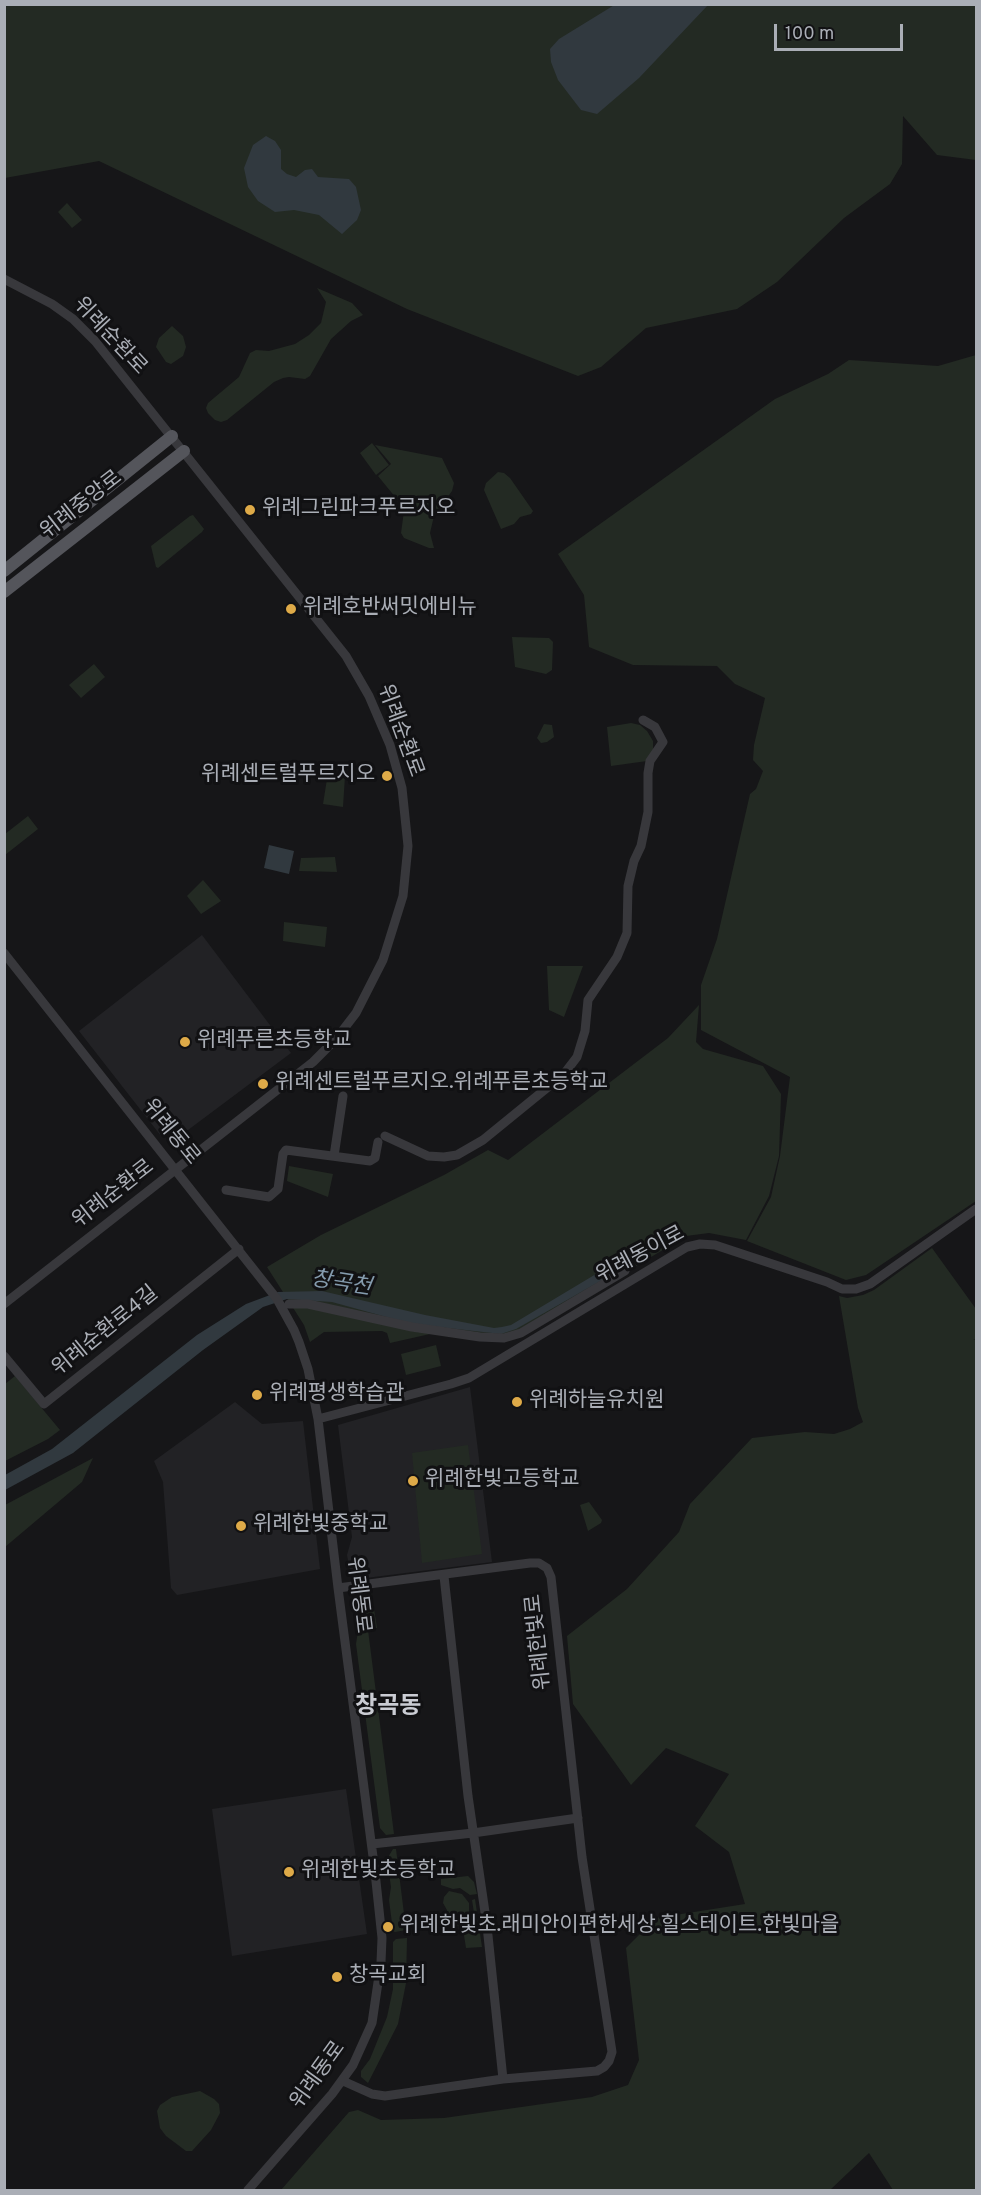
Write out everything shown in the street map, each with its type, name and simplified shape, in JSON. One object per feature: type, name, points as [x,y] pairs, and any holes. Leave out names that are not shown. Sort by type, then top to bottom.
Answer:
[{"type":"main road","name":"위례중앙로","points":[[4,571],[172,436]]},
{"type":"main road","name":"위례중앙로","points":[[4,592],[184,451]]},
{"type":"street","name":"위례순환로","points":[[4,279],[52,304],[73,319],[94,341],[184,451],[345,656],[369,696],[390,745],[405,806],[408,846],[403,896],[383,960],[356,1013],[336,1039],[313,1062],[4,1304]]},
{"type":"street","points":[[226,1190],[269,1197],[278,1189],[283,1154],[286,1150],[370,1161],[375,1158],[381,1139],[428,1156],[457,1155],[483,1140],[564,1074],[577,1057],[585,1031],[588,1000],[616,957],[627,933],[628,886],[634,861],[641,846],[648,812],[650,761],[663,742],[655,727],[644,720]]},
{"type":"street","name":"위례동로","points":[[4,953],[239,1249],[286,1314],[308,1369],[318,1419],[372,1844],[382,1938],[380,1979],[372,2023],[364,2045],[343,2080],[248,2190]]},
{"type":"street","points":[[334,1156],[343,1096]]},
{"type":"street","name":"위례동이로","points":[[318,1419],[469,1378],[687,1247],[700,1244],[715,1245],[828,1282],[842,1289],[856,1289],[870,1284],[976,1209]]},
{"type":"street","name":"위례순환로4길","points":[[4,1356],[44,1404],[239,1249]]},
{"type":"street","points":[[289,1304],[308,1304],[412,1327],[480,1337],[504,1338],[521,1333],[625,1271]]},
{"type":"street","name":"위례한빛로","points":[[338,1588],[530,1563],[539,1563],[548,1568],[551,1577],[589,1911],[612,2052],[609,2061],[597,2071],[503,2079],[385,2096],[372,2094],[343,2080]]},
{"type":"street","points":[[444,1576],[473,1833],[487,1926],[503,2079]]},
{"type":"street","points":[[372,1844],[578,1818]]},
{"type":"shaded area","points":[[616,4],[708,5],[639,78],[597,114],[581,110],[558,80],[551,62],[550,49],[559,39]]},
{"type":"shaded area","points":[[5,5],[976,5],[976,160],[937,155],[903,116],[902,164],[890,184],[844,218],[777,282],[737,309],[646,328],[601,367],[578,376],[407,309],[99,161],[5,178]]},
{"type":"shaded area","points":[[266,136],[275,141],[281,150],[281,169],[287,174],[296,177],[305,170],[312,169],[318,177],[349,179],[356,187],[361,210],[357,220],[342,234],[319,215],[294,210],[275,212],[258,201],[248,187],[244,168],[253,145]]},
{"type":"shaded area","points":[[67,203],[82,220],[72,228],[58,212]]},
{"type":"shaded area","points":[[317,288],[352,303],[363,315],[351,321],[331,339],[310,376],[305,379],[283,378],[274,382],[227,420],[221,422],[215,420],[208,413],[206,408],[208,403],[239,377],[250,353],[295,344],[321,323],[326,302]]},
{"type":"shaded area","points":[[172,326],[183,336],[186,347],[183,356],[171,364],[166,362],[156,347],[159,338]]},
{"type":"shaded area","points":[[976,355],[976,1201],[866,1275],[846,1280],[747,1241],[771,1197],[780,1156],[790,1077],[701,1030],[701,985],[717,939],[750,794],[756,789],[763,771],[753,760],[754,745],[765,698],[735,684],[717,666],[633,665],[589,647],[584,595],[558,554],[775,399],[828,374],[849,360],[938,366]]},
{"type":"shaded area","points":[[372,443],[389,465],[376,475],[360,453]]},
{"type":"shaded area","points":[[375,445],[442,458],[454,483],[452,491],[434,516],[430,533],[434,548],[404,538],[401,533],[404,511],[378,476],[391,464]]},
{"type":"shaded area","points":[[498,472],[510,478],[533,511],[531,514],[520,517],[514,524],[501,529],[484,490],[486,483]]},
{"type":"shaded area","points":[[193,515],[204,529],[202,532],[158,568],[156,567],[151,546]]},
{"type":"shaded area","points":[[512,637],[549,638],[553,642],[552,670],[546,674],[515,667]]},
{"type":"shaded area","points":[[94,664],[105,677],[81,698],[69,685]]},
{"type":"shaded area","points":[[631,723],[640,725],[647,731],[653,741],[653,753],[647,761],[611,766],[607,727]]},
{"type":"shaded area","points":[[544,724],[552,725],[554,737],[541,743],[537,738]]},
{"type":"shaded area","points":[[345,776],[343,807],[323,804],[327,779]]},
{"type":"shaded area","points":[[28,816],[38,829],[5,855],[5,834]]},
{"type":"shaded area","points":[[269,845],[294,851],[289,874],[264,868]]},
{"type":"shaded area","points":[[335,857],[337,872],[299,871],[301,858]]},
{"type":"shaded area","points":[[203,880],[221,901],[201,914],[187,896]]},
{"type":"shaded area","points":[[284,922],[327,927],[325,947],[283,941]]},
{"type":"shaded area","name":"위례푸른초등학교","points":[[202,935],[291,1053],[180,1136],[161,1136],[79,1031]]},
{"type":"shaded area","points":[[547,966],[583,966],[564,1017],[549,1010]]},
{"type":"shaded area","points":[[699,1005],[696,1042],[703,1049],[763,1066],[781,1094],[779,1156],[769,1196],[746,1240],[709,1233],[686,1236],[518,1337],[439,1332],[390,1343],[387,1333],[382,1331],[324,1332],[310,1342],[304,1325],[267,1267],[321,1235],[444,1175],[488,1150],[508,1160],[668,1038]]},
{"type":"shaded area","points":[[289,1166],[333,1174],[328,1197],[287,1181]]},
{"type":"shaded area","points":[[932,1248],[976,1309],[976,1339],[973,1340],[976,1340],[976,2190],[893,2190],[869,2153],[830,2190],[281,2190],[349,2112],[358,2110],[381,2120],[444,2118],[592,2097],[628,2085],[639,2060],[626,1948],[656,1918],[745,1904],[729,1852],[695,1826],[729,1774],[666,1748],[631,1785],[573,1704],[567,1636],[627,1589],[679,1532],[690,1504],[752,1438],[805,1432],[834,1434],[863,1422],[858,1408],[839,1296],[847,1298],[874,1290]]},
{"type":"shaded area","points":[[606,1268],[611,1275],[516,1329],[501,1334],[412,1324],[332,1302],[287,1299],[263,1307],[203,1350],[73,1453],[5,1490],[5,1475],[52,1449],[197,1335],[246,1304],[278,1292],[322,1291],[425,1315],[494,1328],[511,1325]]},
{"type":"shaded area","points":[[436,1345],[441,1366],[406,1375],[401,1354]]},
{"type":"shaded area","points":[[15,1376],[60,1430],[48,1439],[5,1461],[5,1384]]},
{"type":"shaded area","name":"위례한빛고등학교","points":[[470,1387],[492,1562],[358,1579],[350,1571],[347,1555],[352,1537],[338,1425]]},
{"type":"shaded area","name":"위례한빛중학교","points":[[235,1402],[262,1424],[303,1421],[320,1569],[177,1595],[171,1588],[163,1482],[154,1461]]},
{"type":"shaded area","points":[[468,1445],[482,1554],[422,1563],[412,1453]]},
{"type":"shaded area","points":[[93,1458],[82,1482],[5,1547],[5,1505]]},
{"type":"shaded area","points":[[589,1502],[602,1520],[588,1531],[580,1505]]},
{"type":"shaded area","points":[[371,1590],[377,1628],[368,1630],[394,1834],[386,1835],[380,1828],[356,1644],[358,1631],[355,1596]]},
{"type":"shaded area","name":"위례한빛초등학교","points":[[346,1789],[367,1934],[232,1956],[212,1809]]},
{"type":"shaded area","points":[[393,1849],[396,1849],[406,1930],[395,1932],[389,1900],[391,1887],[387,1859]]},
{"type":"shaded area","points":[[468,1876],[474,1882],[477,1894],[470,1895],[460,1888],[453,1889],[441,1885],[441,1879]]},
{"type":"shaded area","points":[[449,1891],[462,1894],[469,1903],[469,1915],[459,1926],[450,1927],[445,1921],[447,1910],[443,1903]]},
{"type":"shaded area","points":[[475,1899],[482,1947],[466,1948],[463,1929],[476,1926],[472,1900]]},
{"type":"shaded area","points":[[407,1938],[406,1983],[398,2024],[368,2083],[361,2077],[361,2071],[370,2059],[387,2017],[393,1989],[393,1942],[396,1939]]},
{"type":"shaded area","points":[[200,2091],[219,2104],[220,2113],[211,2130],[192,2151],[186,2151],[166,2136],[160,2128],[157,2111],[160,2105],[172,2097]]},
{"type":"place","name":"위례그린파크푸르지오","points":[[250,510]]},
{"type":"place","name":"위례호반써밋에비뉴","points":[[291,609]]},
{"type":"place","name":"위례센트럴푸르지오","points":[[387,776]]},
{"type":"place","name":"위례푸른초등학교","points":[[185,1042]]},
{"type":"place","name":"위례센트럴푸르지오.위례푸른초등학교","points":[[263,1084]]},
{"type":"place","name":"위례평생학습관","points":[[257,1395]]},
{"type":"place","name":"위례하늘유치원","points":[[517,1402]]},
{"type":"place","name":"위례한빛고등학교","points":[[413,1481]]},
{"type":"place","name":"위례한빛중학교","points":[[241,1526]]},
{"type":"place","name":"위례한빛초등학교","points":[[289,1872]]},
{"type":"place","name":"위례한빛초.래미안이편한세상.힐스테이트.한빛마을","points":[[388,1927]]},
{"type":"place","name":"창곡교회","points":[[337,1977]]},
{"type":"district","name":"창곡동","points":[[388,1708]]},
{"type":"water label","name":"창곡천","points":[[341,1285]]}]
